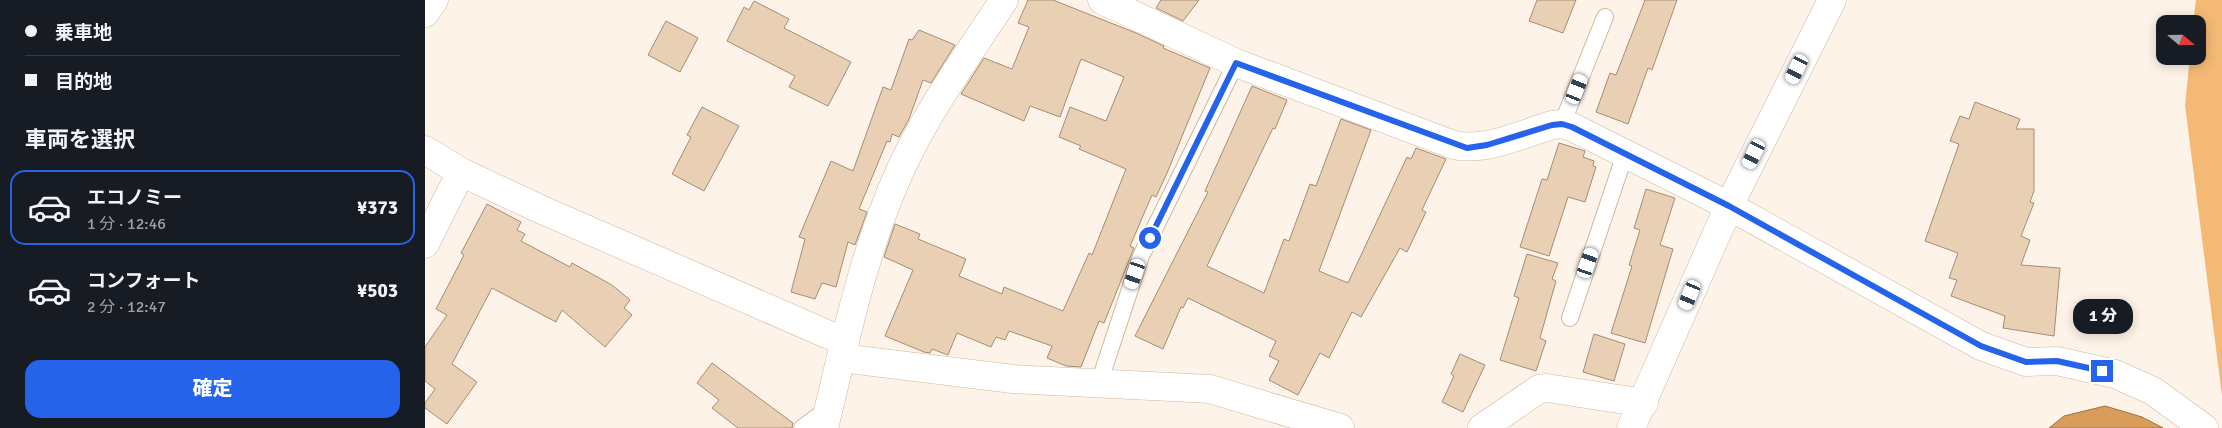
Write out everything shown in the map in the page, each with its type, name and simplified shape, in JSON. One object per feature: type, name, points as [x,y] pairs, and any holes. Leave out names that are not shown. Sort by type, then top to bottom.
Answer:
[{"type":"street","points":[[826,418],[872,244],[899,171],[922,128],[1004,0]]},
{"type":"street","points":[[1102,0],[1236,63],[1467,148],[1487,145],[1552,125],[1562,124],[1729,206],[1981,346],[2026,362],[2057,361],[2115,374],[2153,391],[2203,428]]},
{"type":"street","points":[[1631,428],[1644,403],[1729,206],[1832,0]]},
{"type":"street","points":[[425,150],[461,172],[843,350],[1013,379],[1210,390],[1340,428]]},
{"type":"street","points":[[425,244],[461,172]]},
{"type":"street","points":[[1482,428],[1539,389],[1547,388],[1644,403]]},
{"type":"lane","points":[[1562,124],[1605,18]]},
{"type":"lane","points":[[1099,383],[1141,256],[1236,63]]},
{"type":"lane","points":[[1570,318],[1625,154]]},
{"type":"lane","points":[[802,428],[826,418]]},
{"type":"shaded area","points":[[2196,0],[2222,0],[2222,396],[2185,105],[2189,65],[2206,65],[2206,15],[2194,15]]},
{"type":"shaded area","points":[[2105,406],[2142,417],[2163,428],[2049,428],[2064,416]]},
{"type":"building","points":[[1028,0],[1053,0],[1136,33],[1164,46],[1163,48],[1210,68],[1167,173],[1156,197],[1152,195],[1130,246],[1134,248],[1104,323],[1099,321],[1081,367],[1066,366],[1047,358],[1052,346],[1009,331],[1005,340],[996,337],[991,347],[957,333],[948,355],[932,349],[930,353],[924,352],[885,336],[913,270],[884,257],[895,224],[920,234],[918,239],[966,259],[959,276],[1002,294],[1004,287],[1063,311],[1089,253],[1092,255],[1126,169],[1079,149],[1081,146],[1059,137],[1070,107],[1106,121],[1124,77],[1081,59],[1060,117],[1030,106],[1024,121],[961,94],[984,58],[1012,69],[1029,27],[1018,23]]},
{"type":"building","points":[[1161,0],[1199,0],[1183,21],[1156,8]]},
{"type":"building","points":[[1537,0],[1576,0],[1563,33],[1529,21]]},
{"type":"building","points":[[1645,0],[1677,0],[1652,70],[1648,68],[1628,124],[1596,112],[1610,73],[1616,75]]},
{"type":"building","points":[[754,1],[789,19],[784,28],[851,62],[828,106],[789,87],[795,76],[727,41],[744,7],[749,10]]},
{"type":"building","points":[[666,21],[698,38],[680,72],[648,55]]},
{"type":"building","points":[[919,30],[955,45],[931,83],[923,80],[909,119],[899,137],[892,134],[890,142],[887,141],[859,209],[867,212],[855,245],[848,242],[836,287],[822,283],[815,299],[791,292],[805,239],[799,237],[831,161],[853,171],[883,87],[891,90],[909,39],[912,40]]},
{"type":"building","points":[[1252,86],[1287,100],[1275,129],[1273,128],[1207,266],[1264,293],[1284,239],[1289,241],[1310,184],[1316,186],[1341,119],[1371,130],[1319,271],[1348,283],[1407,157],[1411,159],[1416,148],[1446,159],[1422,210],[1426,212],[1407,252],[1400,248],[1361,317],[1352,312],[1329,358],[1320,353],[1298,395],[1269,380],[1279,361],[1269,356],[1276,341],[1188,298],[1183,308],[1181,307],[1163,349],[1135,336],[1208,192],[1205,191]]},
{"type":"building","points":[[1975,102],[2020,119],[2016,129],[2034,129],[2034,191],[2030,202],[2034,203],[2021,236],[2030,240],[2021,265],[2060,268],[2054,336],[2003,328],[2005,316],[1951,296],[1957,280],[1949,278],[1958,253],[1925,241],[1959,144],[1950,141],[1960,116],[1969,119]]},
{"type":"building","points":[[702,107],[739,126],[704,191],[672,174],[691,137],[687,135]]},
{"type":"building","points":[[1559,143],[1585,151],[1583,157],[1594,161],[1593,166],[1596,167],[1585,202],[1568,197],[1549,256],[1520,247],[1542,179],[1547,180]]},
{"type":"building","points":[[1646,189],[1675,198],[1660,245],[1673,249],[1645,343],[1611,333],[1632,266],[1629,265],[1640,230],[1634,228]]},
{"type":"building","points":[[487,204],[521,222],[517,230],[525,234],[521,241],[570,267],[572,263],[612,285],[630,300],[624,308],[632,315],[605,347],[562,310],[556,322],[492,288],[452,364],[477,382],[447,424],[425,408],[425,403],[435,389],[425,381],[425,347],[447,315],[436,309],[464,255],[461,253]]},
{"type":"building","points":[[1527,254],[1558,263],[1552,279],[1556,281],[1540,338],[1546,341],[1536,371],[1500,360],[1519,298],[1514,296]]},
{"type":"building","points":[[1594,334],[1625,344],[1614,381],[1583,372]]},
{"type":"building","points":[[1460,354],[1485,365],[1463,412],[1442,402],[1454,376],[1451,374]]},
{"type":"building","points":[[712,363],[793,423],[792,428],[738,428],[712,408],[719,400],[697,383]]},
{"type":"route","points":[[1150,238],[1236,63],[1454,145],[1467,148],[1487,145],[1552,125],[1562,124],[1572,127],[1729,206],[1916,309],[1959,336],[2026,362],[2057,361],[2102,371]]}]
